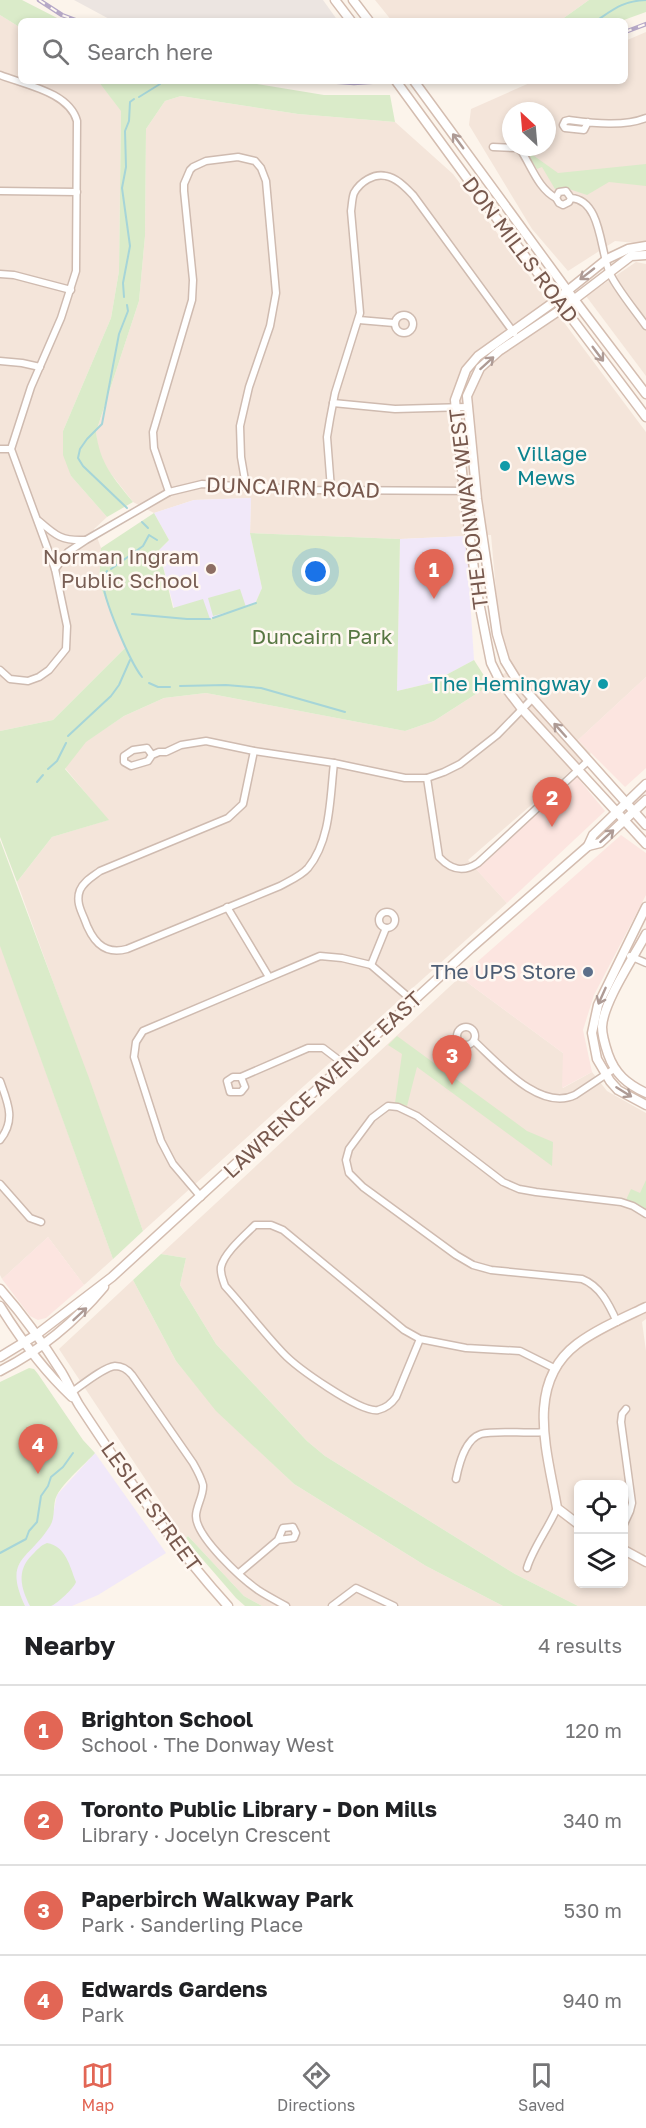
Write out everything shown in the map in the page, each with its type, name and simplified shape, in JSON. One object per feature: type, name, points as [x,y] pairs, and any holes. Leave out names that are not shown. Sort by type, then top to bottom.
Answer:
[{"type":"main road","points":[[335,0],[349,18]]},
{"type":"main road","points":[[353,0],[367,18]]},
{"type":"main road","name":"DON MILLS ROAD","points":[[398,84],[646,417]]},
{"type":"main road","name":"DON MILLS ROAD","points":[[416,84],[646,394]]},
{"type":"main road","name":"THE DONWAY WEST","points":[[646,246],[628,249],[607,259],[556,299],[480,368],[467,396],[477,491],[497,634],[508,667],[532,699],[646,825]]},
{"type":"main road","name":"THE DONWAY WEST","points":[[646,255],[631,256],[563,308],[478,356],[466,369],[460,382],[455,409],[484,636],[493,668],[522,709],[646,844]]},
{"type":"main road","name":"THE DONWAY WEST","points":[[484,636],[497,634]]},
{"type":"main road","name":"LAWRENCE AVENUE EAST","points":[[0,1357],[36,1335],[112,1277],[471,948],[588,846],[593,835],[646,784]]},
{"type":"main road","name":"LAWRENCE AVENUE EAST","points":[[588,846],[600,843],[646,800]]},
{"type":"main road","points":[[645,912],[596,1010],[592,1024],[597,1059],[606,1075],[618,1090],[646,1105]]},
{"type":"main road","points":[[646,934],[606,1010],[602,1026],[603,1038],[614,1069],[628,1083],[646,1093]]},
{"type":"main road","points":[[593,1043],[603,1038]]},
{"type":"main road","name":"LAWRENCE AVENUE EAST","points":[[0,1371],[44,1346],[87,1308],[112,1277]]},
{"type":"main road","name":"LESLIE STREET","points":[[0,1289],[44,1346],[79,1404],[150,1510],[194,1569],[228,1606]]},
{"type":"main road","name":"LESLIE STREET","points":[[0,1306],[32,1354],[53,1380],[79,1404]]},
{"type":"main road","points":[[574,1520],[558,1508],[544,1432],[545,1390],[555,1368],[576,1344],[646,1307]]},
{"type":"main road","points":[[628,1552],[646,1562]]},
{"type":"street","points":[[0,75],[18,82]]},
{"type":"street","points":[[0,670],[10,679],[28,681],[45,673],[66,649],[67,626],[55,569],[11,449],[19,421],[71,290],[76,271],[77,122],[71,108],[47,93],[24,84]]},
{"type":"street","points":[[588,122],[632,122],[646,118]]},
{"type":"street","points":[[493,147],[517,148],[522,152],[547,193],[556,198],[559,192],[569,193],[571,198],[583,202],[593,213],[609,272],[646,326]]},
{"type":"street","points":[[169,492],[154,448],[153,432],[192,300],[194,280],[184,184],[193,167],[206,161],[238,157],[255,161],[261,168],[266,181],[276,293],[270,326],[241,416],[240,451],[246,486]]},
{"type":"street","points":[[331,489],[327,437],[333,403],[359,320],[359,280],[351,211],[353,195],[364,182],[371,177],[385,175],[414,195],[515,335]]},
{"type":"street","points":[[0,190],[77,192]]},
{"type":"street","points":[[0,274],[14,275],[71,290]]},
{"type":"street","points":[[359,320],[394,323]]},
{"type":"street","points":[[0,361],[40,367]]},
{"type":"street","points":[[333,403],[395,409],[467,407]]},
{"type":"street","points":[[0,449],[11,449]]},
{"type":"street","name":"DUNCAIRN ROAD","points":[[55,569],[68,552],[169,492],[202,484],[313,490],[477,491]]},
{"type":"street","points":[[39,521],[52,533],[68,541],[86,540]]},
{"type":"street","points":[[152,755],[181,745],[206,741],[405,778],[427,778],[460,764],[497,735],[532,699]]},
{"type":"street","points":[[254,751],[243,804],[228,818],[100,872],[87,880],[78,896],[78,904],[88,932],[99,945],[116,951],[127,949],[280,886],[308,867],[321,846],[325,832],[334,763]]},
{"type":"street","points":[[427,778],[439,856],[446,864],[454,868],[468,869],[478,863],[588,760]]},
{"type":"street","points":[[227,907],[269,977]]},
{"type":"street","points":[[371,965],[386,928]]},
{"type":"street","points":[[624,953],[646,963]]},
{"type":"street","points":[[201,1197],[173,1164],[161,1141],[134,1058],[136,1042],[143,1031],[320,956],[342,958],[371,965],[413,1001]]},
{"type":"street","points":[[474,1041],[515,1078],[544,1097],[555,1100],[569,1098],[614,1069]]},
{"type":"street","points":[[241,1077],[308,1048],[323,1048],[344,1064]]},
{"type":"street","points":[[0,1081],[11,1115],[0,1140]]},
{"type":"street","points":[[617,1322],[598,1287],[582,1279],[491,1270],[464,1261],[363,1187],[349,1173],[346,1160],[349,1149],[372,1118],[388,1106],[398,1107],[417,1116],[503,1182],[519,1189],[621,1202],[646,1214]]},
{"type":"street","points":[[0,1184],[30,1218],[41,1222]]},
{"type":"street","points":[[420,1340],[392,1403],[378,1410],[366,1408],[328,1388],[285,1355],[225,1286],[221,1277],[221,1267],[240,1240],[255,1225],[271,1225],[283,1230],[404,1330],[420,1340],[466,1348],[520,1351],[555,1368]]},
{"type":"street","points":[[72,1392],[108,1368],[116,1366],[126,1369],[194,1463],[203,1487],[196,1516],[198,1527],[205,1538],[257,1589],[286,1606]]},
{"type":"street","points":[[626,1409],[622,1414],[621,1422],[632,1506],[628,1515]]},
{"type":"street","points":[[456,1479],[459,1462],[472,1441],[481,1434],[544,1432]]},
{"type":"street","points":[[527,1568],[558,1508]]},
{"type":"street","points":[[239,1573],[278,1540]]},
{"type":"street","points":[[332,1606],[356,1588],[394,1606]]},
{"type":"shaded area","points":[[74,0],[323,0],[336,18],[107,18]]},
{"type":"shaded area","points":[[375,0],[589,0],[564,18],[390,18]]},
{"type":"shaded area","points":[[0,15],[18,26],[18,84],[100,84],[121,110],[119,271],[111,318],[63,431],[71,476],[107,517],[94,529],[101,548],[99,583],[125,648],[53,720],[0,731]]},
{"type":"shaded area","points":[[646,32],[646,244],[615,241],[568,271],[532,229],[469,125],[471,109],[527,84],[628,84],[628,40]]},
{"type":"shaded area","points":[[181,96],[298,114],[395,122],[453,174],[646,432],[646,677],[578,740],[591,753],[468,860],[507,903],[143,1231],[17,882],[52,837],[108,820],[65,768],[85,742],[124,716],[164,698],[206,693],[405,731],[434,721],[490,685],[511,668],[500,635],[491,535],[400,539],[250,533],[251,498],[194,500],[154,513],[133,502],[108,470],[98,451],[96,432],[139,301],[145,236],[146,129],[165,101]]},
{"type":"shaded area","points":[[636,262],[646,264],[646,376],[586,296]]},
{"type":"shaded area","name":"Norman Ingram Public School","points":[[251,498],[250,533],[262,588],[255,604],[209,619],[174,608],[159,550],[169,540],[154,513],[194,500]]},
{"type":"shaded area","points":[[466,536],[474,660],[431,683],[397,691],[400,539]]},
{"type":"shaded area","points":[[646,677],[646,768],[625,787],[578,740]]},
{"type":"shaded area","points":[[577,777],[605,811],[507,903],[475,868]]},
{"type":"shaded area","points":[[621,835],[646,853],[646,895],[594,995],[583,1030],[592,1072],[562,1088],[563,1053],[460,977]]},
{"type":"shaded area","points":[[0,944],[113,1259],[84,1285],[48,1237],[2,1279],[0,1275]]},
{"type":"shaded area","points":[[460,977],[563,1053],[563,1088],[592,1072],[607,1091],[646,1113],[646,1319],[642,1322],[646,1351],[646,1553],[642,1560],[646,1562],[646,1606],[578,1606],[515,1574],[325,1456],[307,1441],[216,1344],[180,1285],[186,1258],[161,1254]]},
{"type":"shaded area","points":[[48,1237],[84,1285],[46,1318],[38,1320],[30,1316],[2,1279]]},
{"type":"shaded area","points":[[133,1280],[176,1361],[217,1411],[294,1484],[426,1566],[503,1606],[262,1606],[244,1596],[188,1536],[185,1539],[59,1349]]},
{"type":"shaded area","points":[[95,1453],[166,1553],[98,1595],[72,1606],[25,1606],[16,1586],[16,1570],[22,1559],[51,1524],[57,1495]]},
{"type":"green space","points":[[0,0],[22,0],[57,18],[18,18],[18,26],[0,15]]},
{"type":"green space","points":[[589,0],[646,0],[646,12],[628,18],[564,18]]},
{"type":"green space","points":[[100,84],[257,84],[324,95],[390,95],[395,122],[298,114],[181,96],[165,101],[146,129],[145,236],[139,301],[96,432],[104,462],[133,502],[107,517],[71,476],[63,455],[63,431],[111,318],[119,271],[121,111]]},
{"type":"green space","points":[[529,156],[534,156],[558,173],[646,164],[646,186],[609,182],[587,195],[569,189],[555,189],[542,167],[537,169]]},
{"type":"green space","name":"Duncairn Park","points":[[154,513],[169,540],[159,550],[173,608],[203,599],[210,619],[236,610],[213,616],[208,598],[240,589],[246,607],[255,604],[262,588],[250,533],[400,539],[397,691],[431,683],[474,660],[490,685],[434,721],[405,731],[206,693],[164,698],[124,716],[86,742],[65,769],[109,820],[52,837],[17,882],[0,837],[0,731],[53,720],[125,648],[99,583],[101,548]]},
{"type":"green space","points":[[0,840],[89,1078],[143,1231],[113,1259],[0,946]]},
{"type":"green space","points":[[397,1036],[527,1131],[553,1142],[552,1166],[417,1067],[407,1106],[395,1103],[402,1054],[388,1045]]},
{"type":"green space","points":[[646,1180],[646,1211],[626,1200],[631,1189],[640,1193]]},
{"type":"green space","points":[[161,1254],[186,1258],[180,1285],[216,1344],[307,1441],[325,1456],[515,1574],[578,1606],[503,1606],[426,1566],[294,1484],[216,1411],[176,1361],[133,1280]]},
{"type":"green space","points":[[29,1368],[34,1369],[38,1374],[83,1440],[95,1453],[60,1490],[50,1526],[17,1569],[19,1590],[25,1606],[0,1606],[0,1382]]},
{"type":"green space","points":[[188,1536],[244,1596],[262,1606],[245,1606],[236,1598],[185,1539]]},
{"type":"green space","points":[[47,1543],[59,1548],[63,1553],[76,1582],[69,1592],[54,1605],[30,1606],[22,1586],[22,1573],[27,1561]]},
{"type":"waterway","points":[[600,18],[625,4],[646,0]]},
{"type":"waterway","points":[[139,97],[160,84]]},
{"type":"waterway","points":[[124,297],[123,283],[130,246],[122,188],[126,167],[125,131],[129,121],[130,102],[134,99]]},
{"type":"waterway","points":[[127,305],[128,311],[119,334],[102,424],[87,439],[80,449],[78,458],[83,466],[127,508]]},
{"type":"waterway","points":[[142,522],[148,528]]},
{"type":"waterway","points":[[111,569],[143,546],[149,535],[157,540]]},
{"type":"waterway","points":[[107,571],[103,580],[107,600],[124,644],[142,677]]},
{"type":"waterway","points":[[213,618],[256,603]]},
{"type":"waterway","points":[[132,614],[210,619]]},
{"type":"waterway","points":[[68,736],[111,696],[119,685],[130,660]]},
{"type":"waterway","points":[[149,683],[158,687],[170,687]]},
{"type":"waterway","points":[[180,686],[226,685],[261,688],[345,712]]},
{"type":"waterway","points":[[48,769],[57,761],[66,743]]},
{"type":"waterway","points":[[37,782],[43,775]]},
{"type":"waterway","points":[[0,1553],[26,1539],[29,1531],[37,1522],[41,1496],[51,1477],[63,1467],[73,1453]]},
{"type":"railway","points":[[39,0],[70,18]]},
{"type":"railway","points":[[628,31],[646,24]]},
{"type":"place","name":"Village Mews","points":[[505,466]]},
{"type":"place","name":"Norman Ingram Public School","points":[[211,569]]},
{"type":"place","name":"Brighton School","points":[[434,599]]},
{"type":"place","name":"The Hemingway","points":[[603,684]]},
{"type":"place","name":"Toronto Public Library - Don Mills","points":[[552,827]]},
{"type":"place","name":"The UPS Store","points":[[588,972]]},
{"type":"place","name":"Paperbirch Walkway Park","points":[[452,1085]]},
{"type":"place","name":"Edwards Gardens","points":[[38,1474]]}]
